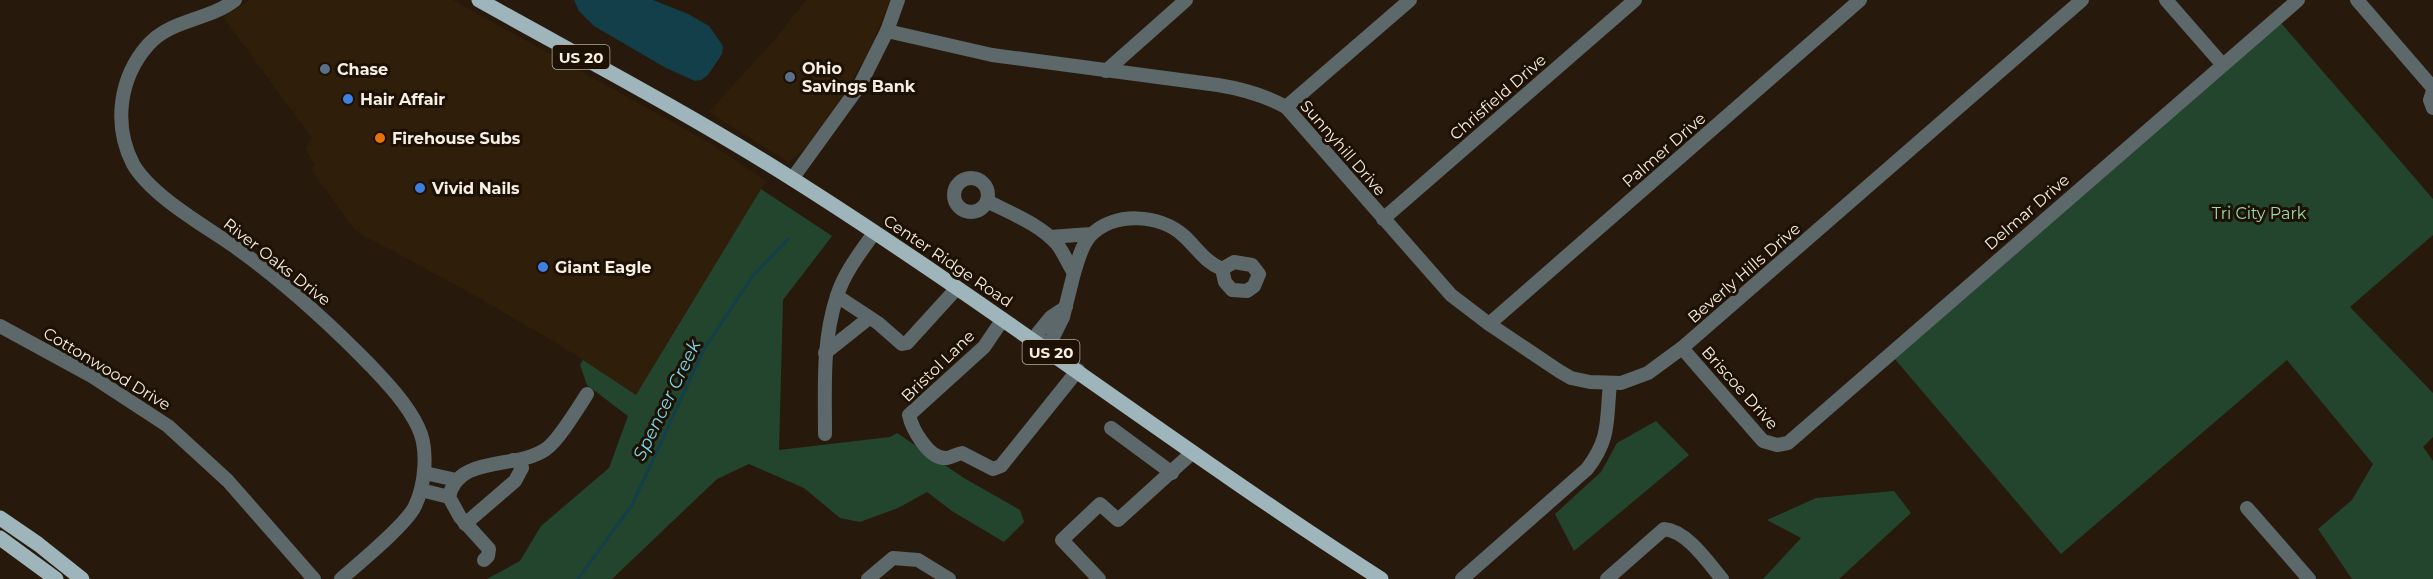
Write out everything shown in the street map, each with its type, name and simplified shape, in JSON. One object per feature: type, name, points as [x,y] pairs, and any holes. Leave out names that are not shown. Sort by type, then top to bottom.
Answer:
[{"type":"main road","name":"Center Ridge Road","points":[[478,0],[695,120],[792,178],[1078,370],[1373,577]]},
{"type":"main road","points":[[0,518],[38,544],[82,579]]},
{"type":"main road","points":[[0,538],[56,579]]},
{"type":"street","name":"River Oaks Drive","points":[[235,0],[213,12],[165,30],[147,46],[130,72],[120,102],[123,138],[134,165],[158,192],[239,250],[339,333],[387,384],[419,428],[425,473],[415,508],[396,529],[341,579]]},
{"type":"street","points":[[792,178],[860,85],[887,31],[898,0]]},
{"type":"street","points":[[1106,71],[1186,0]]},
{"type":"street","points":[[1286,107],[1410,0]]},
{"type":"street","name":"Chrisfield Drive","points":[[1383,219],[1635,0]]},
{"type":"street","name":"Palmer Drive","points":[[1489,324],[1860,0]]},
{"type":"street","name":"Beverly Hills Drive","points":[[1610,384],[1627,381],[1648,373],[1682,348],[2082,0]]},
{"type":"street","points":[[2166,0],[2222,64]]},
{"type":"street","name":"Delmar Drive","points":[[1777,445],[1788,443],[1795,438],[2298,0]]},
{"type":"street","points":[[2357,0],[2433,89],[2430,99],[2433,108]]},
{"type":"street","name":"Sunnyhill Drive","points":[[887,31],[992,55],[1248,90],[1268,97],[1286,107],[1452,295],[1546,364],[1571,378],[1610,384]]},
{"type":"street","points":[[987,201],[1028,222],[1050,237],[1059,246],[1074,273]]},
{"type":"street","points":[[1050,237],[1091,234],[1106,225],[1124,219],[1147,219],[1164,223],[1183,235],[1208,262],[1222,269]]},
{"type":"street","points":[[825,434],[827,335],[837,296],[849,269],[874,233]]},
{"type":"street","points":[[1039,344],[1051,341],[1066,307],[1080,253],[1091,234]]},
{"type":"street","points":[[837,296],[902,344],[907,343],[957,288]]},
{"type":"street","points":[[825,353],[869,318]]},
{"type":"street","name":"Bristol Lane","points":[[1003,319],[984,347],[909,415],[912,429],[922,442],[938,455],[946,458],[962,453],[993,469],[1001,466],[1078,370]]},
{"type":"street","name":"Cottonwood Drive","points":[[0,326],[90,375],[168,426],[228,481],[314,579]]},
{"type":"street","name":"Briscoe Drive","points":[[1682,348],[1763,441],[1777,445]]},
{"type":"street","points":[[1462,579],[1587,469],[1600,451],[1607,423],[1610,384]]},
{"type":"street","points":[[448,497],[459,476],[481,467],[537,454],[547,449],[587,394]]},
{"type":"street","points":[[1111,428],[1172,473]]},
{"type":"street","points":[[1099,579],[1062,540],[1100,504],[1118,520],[1193,452]]},
{"type":"street","points":[[465,524],[515,481],[522,468],[519,462],[513,460]]},
{"type":"street","points":[[425,473],[456,480]]},
{"type":"street","points":[[421,490],[448,497],[465,524],[489,549],[488,556],[484,560]]},
{"type":"street","points":[[2247,508],[2309,579]]},
{"type":"street","points":[[1607,579],[1664,529],[1675,530],[1706,559],[1722,579]]},
{"type":"street","points":[[868,579],[893,558],[918,560],[949,579]]},
{"type":"shaded area","points":[[250,0],[453,0],[710,143],[766,181],[636,395],[563,347],[467,291],[357,232],[311,170],[315,165],[305,149],[312,138],[223,17]]},
{"type":"shaded area","points":[[806,0],[890,0],[868,53],[845,92],[804,150],[788,162],[709,112],[777,37]]},
{"type":"green space","name":"Tri City Park","points":[[2281,23],[2433,199],[2433,235],[2350,307],[2433,393],[2433,437],[2423,447],[2433,461],[2433,579],[2352,579],[2318,529],[2352,500],[2373,464],[2287,360],[2061,554],[1894,358]]},
{"type":"green space","points":[[761,189],[832,236],[783,300],[779,450],[890,437],[897,433],[964,478],[1020,510],[1024,522],[1004,542],[952,511],[927,492],[898,508],[860,522],[840,518],[804,488],[749,464],[717,479],[612,579],[487,579],[520,561],[541,526],[609,468],[628,416],[587,385],[580,365],[583,360],[636,395]]},
{"type":"green space","points":[[1656,421],[1689,455],[1574,551],[1555,514],[1601,472],[1617,443]]},
{"type":"green space","points":[[1894,491],[1911,513],[1839,579],[1763,579],[1801,538],[1767,520],[1816,498]]},
{"type":"water","points":[[574,0],[653,0],[688,14],[709,26],[723,46],[722,54],[708,75],[695,81],[666,68],[594,26],[579,11]]},
{"type":"waterway","name":"Spencer Creek","points":[[578,579],[632,505],[704,349],[752,277],[788,239]]},
{"type":"place","name":"Chase","points":[[325,69]]},
{"type":"place","name":"Ohio Savings Bank","points":[[790,77]]},
{"type":"place","name":"Hair Affair","points":[[348,99]]},
{"type":"place","name":"Firehouse Subs","points":[[380,138]]},
{"type":"place","name":"Vivid Nails","points":[[420,188]]},
{"type":"place","name":"Giant Eagle","points":[[543,267]]}]
